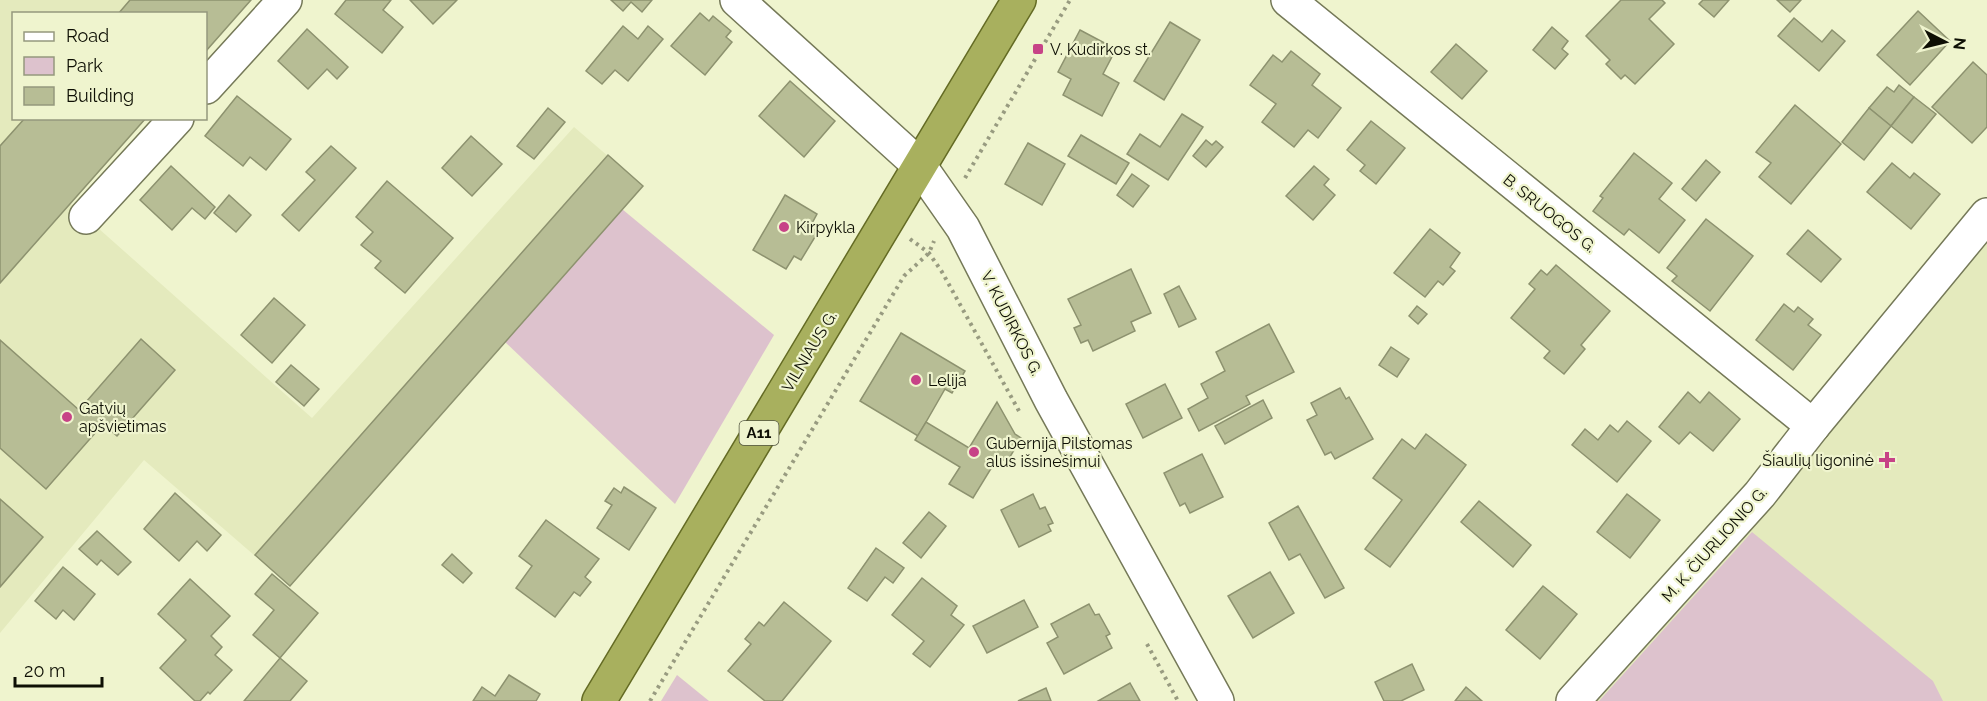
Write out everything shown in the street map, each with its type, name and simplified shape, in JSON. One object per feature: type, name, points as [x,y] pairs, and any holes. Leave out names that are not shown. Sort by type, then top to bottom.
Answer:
[{"type":"highway","name":"VILNIAUS G.","points":[[599,701],[1019,0]]},
{"type":"street","points":[[207,86],[285,0]]},
{"type":"street","name":"V. KUDIRKOS G.","points":[[737,0],[919,165],[963,228],[1051,400],[1217,701]]},
{"type":"street","name":"B. SRUOGOS G.","points":[[1288,0],[1813,426]]},
{"type":"street","points":[[86,217],[175,120]]},
{"type":"street","name":"M. K. ČIURLIONIO G.","points":[[1573,701],[1761,494],[1813,426],[1987,215]]},
{"type":"path","points":[[650,701],[904,276],[929,253],[947,207],[1070,0]]},
{"type":"path","points":[[904,236],[929,253],[942,272],[1020,414]]},
{"type":"path","points":[[1145,640],[1178,701]]},
{"type":"shaded area","points":[[0,0],[251,0],[207,50],[207,12],[12,12],[12,120],[145,120],[71,204],[312,418],[574,127],[643,186],[290,586],[144,460],[0,633]]},
{"type":"shaded area","name":"Šiaulių ligoninė","points":[[1987,215],[1987,701],[1573,701]]},
{"type":"green space","points":[[622,209],[774,335],[675,504],[505,342]]},
{"type":"green space","points":[[1752,532],[1933,681],[1943,701],[1599,701]]},
{"type":"green space","points":[[677,675],[709,701],[661,701]]},
{"type":"building","points":[[130,0],[251,0],[207,50],[207,12],[120,12]]},
{"type":"building","points":[[346,0],[391,0],[383,10],[403,27],[382,53],[335,14]]},
{"type":"building","points":[[410,0],[457,0],[433,24]]},
{"type":"building","points":[[611,0],[652,0],[642,12],[631,2],[623,11]]},
{"type":"building","points":[[1621,0],[1662,0],[1665,3],[1649,19],[1674,44],[1635,84],[1625,75],[1621,79],[1606,64],[1610,60],[1586,36]]},
{"type":"building","points":[[1703,0],[1729,0],[1714,17],[1699,4]]},
{"type":"building","points":[[1777,0],[1801,0],[1790,12]]},
{"type":"building","points":[[1918,11],[1950,41],[1910,85],[1877,55]]},
{"type":"building","points":[[700,13],[709,21],[713,16],[731,31],[726,37],[732,42],[705,75],[671,46]]},
{"type":"building","points":[[1794,18],[1822,42],[1832,30],[1845,41],[1819,71],[1778,36]]},
{"type":"building","points":[[1170,22],[1200,40],[1164,100],[1134,81]]},
{"type":"building","points":[[623,26],[638,39],[648,26],[663,39],[628,81],[615,70],[602,84],[586,71]]},
{"type":"building","points":[[1552,27],[1568,41],[1562,49],[1568,54],[1555,69],[1533,50]]},
{"type":"building","points":[[307,29],[348,67],[337,79],[327,69],[308,89],[278,61]]},
{"type":"building","points":[[1080,30],[1116,49],[1103,74],[1119,83],[1102,116],[1063,95],[1071,79],[1058,72]]},
{"type":"building","points":[[1456,44],[1487,71],[1462,99],[1431,72]]},
{"type":"building","points":[[1291,51],[1320,74],[1312,85],[1341,108],[1318,138],[1308,130],[1294,147],[1262,122],[1276,104],[1250,85],[1273,55],[1282,62]]},
{"type":"building","points":[[1973,62],[1987,75],[1987,127],[1972,143],[1932,107]]},
{"type":"building","points":[[790,81],[835,121],[804,157],[759,116]]},
{"type":"building","points":[[1899,85],[1914,97],[1891,126],[1869,108],[1887,87],[1894,92]]},
{"type":"building","points":[[237,96],[291,139],[266,170],[250,157],[243,166],[205,136]]},
{"type":"building","points":[[1914,97],[1936,114],[1912,143],[1891,126]]},
{"type":"building","points":[[1795,105],[1841,144],[1791,204],[1759,177],[1771,163],[1756,152]]},
{"type":"building","points":[[548,108],[565,122],[534,159],[517,146]]},
{"type":"building","points":[[1869,108],[1891,126],[1864,160],[1842,142]]},
{"type":"building","points":[[1182,114],[1203,127],[1168,180],[1127,154],[1140,134],[1160,147]]},
{"type":"building","points":[[23,120],[144,120],[0,283],[0,146]]},
{"type":"building","points":[[1371,121],[1405,148],[1376,184],[1360,171],[1365,165],[1347,150]]},
{"type":"building","points":[[1081,135],[1129,163],[1116,184],[1068,156]]},
{"type":"building","points":[[471,136],[502,164],[472,196],[442,168]]},
{"type":"building","points":[[1206,140],[1212,145],[1216,141],[1223,147],[1206,167],[1193,156]]},
{"type":"building","points":[[1028,143],[1065,164],[1042,205],[1005,184]]},
{"type":"building","points":[[331,146],[356,168],[299,231],[282,215],[315,180],[306,172]]},
{"type":"building","points":[[1634,153],[1672,183],[1659,199],[1685,220],[1659,253],[1629,229],[1624,235],[1593,211],[1603,198],[1600,196]]},
{"type":"building","points":[[608,155],[643,186],[290,586],[255,555]]},
{"type":"building","points":[[1706,160],[1720,172],[1696,201],[1682,189]]},
{"type":"building","points":[[1892,163],[1910,178],[1914,173],[1940,194],[1911,229],[1867,192]]},
{"type":"building","points":[[171,166],[215,207],[205,219],[192,208],[172,230],[140,200]]},
{"type":"building","points":[[1314,166],[1329,179],[1324,185],[1335,195],[1313,220],[1286,196]]},
{"type":"building","points":[[1132,174],[1149,186],[1133,207],[1117,195]]},
{"type":"building","points":[[387,181],[453,238],[405,293],[375,268],[381,261],[361,245],[373,232],[356,217]]},
{"type":"building","points":[[229,195],[251,215],[236,232],[214,213]]},
{"type":"building","points":[[785,195],[817,214],[810,227],[818,232],[801,260],[794,256],[786,269],[753,250]]},
{"type":"building","points":[[1706,219],[1753,256],[1710,311],[1672,281],[1677,276],[1667,268]]},
{"type":"building","points":[[1430,229],[1460,253],[1450,267],[1455,271],[1443,285],[1438,281],[1425,297],[1394,273]]},
{"type":"building","points":[[1808,230],[1841,259],[1821,282],[1787,254]]},
{"type":"building","points":[[1556,265],[1610,311],[1581,345],[1585,349],[1564,374],[1544,358],[1550,351],[1511,318],[1535,289],[1529,284],[1541,270],[1547,275]]},
{"type":"building","points":[[1131,269],[1151,313],[1131,322],[1135,331],[1093,351],[1088,340],[1081,343],[1074,328],[1081,325],[1068,299]]},
{"type":"building","points":[[1179,286],[1196,319],[1179,327],[1164,294]]},
{"type":"building","points":[[274,298],[305,325],[272,363],[241,335]]},
{"type":"building","points":[[1784,304],[1794,312],[1798,307],[1813,319],[1808,325],[1821,335],[1793,370],[1756,340]]},
{"type":"building","points":[[1417,306],[1427,314],[1418,324],[1409,316]]},
{"type":"building","points":[[1269,324],[1294,372],[1246,396],[1250,404],[1199,431],[1188,409],[1208,398],[1201,384],[1225,371],[1216,352]]},
{"type":"building","name":"Lelija","points":[[901,333],[965,371],[952,393],[945,389],[918,436],[860,401]]},
{"type":"building","name":"Gatvių apšvietimas","points":[[141,339],[175,370],[117,436],[103,424],[46,489],[0,448],[0,340],[79,410]]},
{"type":"building","points":[[1391,347],[1409,359],[1397,377],[1379,365]]},
{"type":"building","points":[[291,365],[319,389],[304,406],[276,382]]},
{"type":"building","points":[[1165,384],[1182,418],[1143,438],[1126,404]]},
{"type":"building","points":[[1340,388],[1346,399],[1349,397],[1373,439],[1335,459],[1331,452],[1325,455],[1307,420],[1317,415],[1311,403]]},
{"type":"building","points":[[1688,392],[1700,403],[1709,392],[1740,419],[1713,451],[1690,432],[1679,444],[1659,427]]},
{"type":"building","points":[[1263,400],[1272,418],[1225,444],[1215,426]]},
{"type":"building","name":"Gubernija Pilstomas alus išsinešimui","points":[[997,402],[1015,434],[1021,438],[1007,462],[998,457],[973,498],[949,484],[960,467],[915,440],[926,422],[969,448]]},
{"type":"building","points":[[1627,421],[1651,441],[1617,482],[1572,445],[1585,429],[1598,440],[1610,425],[1618,432]]},
{"type":"building","points":[[1426,434],[1466,465],[1390,567],[1365,549],[1402,500],[1373,478],[1402,439],[1415,449]]},
{"type":"building","points":[[1202,454],[1223,497],[1190,513],[1185,503],[1180,506],[1164,473]]},
{"type":"building","points":[[624,487],[656,508],[629,550],[597,528],[612,505],[605,501],[614,488],[621,493]]},
{"type":"building","points":[[175,493],[221,535],[207,551],[197,541],[179,561],[144,529]]},
{"type":"building","points":[[1033,494],[1040,509],[1045,507],[1053,523],[1048,525],[1051,531],[1019,547],[1001,510]]},
{"type":"building","points":[[1627,494],[1660,520],[1630,558],[1597,532]]},
{"type":"building","points":[[0,499],[43,537],[0,587]]},
{"type":"building","points":[[1479,501],[1531,545],[1513,567],[1461,522]]},
{"type":"building","points":[[1298,506],[1344,588],[1325,598],[1300,554],[1289,560],[1269,523]]},
{"type":"building","points":[[929,512],[946,526],[921,558],[903,543]]},
{"type":"building","points":[[546,520],[599,559],[585,577],[591,582],[580,596],[574,592],[555,617],[516,588],[532,566],[519,556]]},
{"type":"building","points":[[97,531],[131,562],[118,575],[101,560],[97,565],[79,549]]},
{"type":"building","points":[[876,548],[904,568],[893,583],[885,577],[867,601],[848,588]]},
{"type":"building","points":[[452,554],[472,573],[463,583],[442,565]]},
{"type":"building","points":[[63,567],[95,594],[74,620],[63,610],[56,619],[35,601]]},
{"type":"building","points":[[1270,572],[1294,613],[1253,638],[1228,596]]},
{"type":"building","points":[[272,574],[318,613],[280,658],[253,635],[274,610],[255,594]]},
{"type":"building","points":[[922,578],[957,606],[951,615],[964,625],[930,667],[913,654],[924,641],[892,615]]},
{"type":"building","points":[[190,579],[230,616],[211,636],[222,647],[215,655],[232,670],[210,694],[208,692],[200,701],[195,701],[160,668],[186,640],[158,614]]},
{"type":"building","points":[[1543,586],[1577,614],[1540,659],[1506,630]]},
{"type":"building","points":[[1024,600],[1038,627],[987,653],[973,626]]},
{"type":"building","points":[[784,602],[831,641],[782,701],[765,701],[728,671],[751,644],[745,639],[759,622],[764,626]]},
{"type":"building","points":[[1089,604],[1095,615],[1099,614],[1110,634],[1106,636],[1112,648],[1064,674],[1047,643],[1058,637],[1051,624]]},
{"type":"building","points":[[280,658],[307,681],[290,701],[244,701]]},
{"type":"building","points":[[1412,664],[1424,690],[1401,701],[1384,701],[1375,682]]},
{"type":"building","points":[[509,675],[540,694],[536,701],[473,701],[482,687],[495,696]]},
{"type":"building","points":[[1130,683],[1140,701],[1098,701]]},
{"type":"building","points":[[1466,687],[1482,701],[1455,701]]},
{"type":"building","points":[[1046,688],[1051,701],[1018,701]]},
{"type":"place","name":"V. Kudirkos st.","points":[[1038,49]]},
{"type":"place","name":"Kirpykla","points":[[784,227]]},
{"type":"place","name":"Lelija","points":[[916,380]]},
{"type":"place","name":"Gatvių apšvietimas","points":[[67,417]]},
{"type":"place","name":"Gubernija Pilstomas alus išsinešimui","points":[[974,452]]},
{"type":"place","name":"Šiaulių ligoninė","points":[[1887,460]]}]
